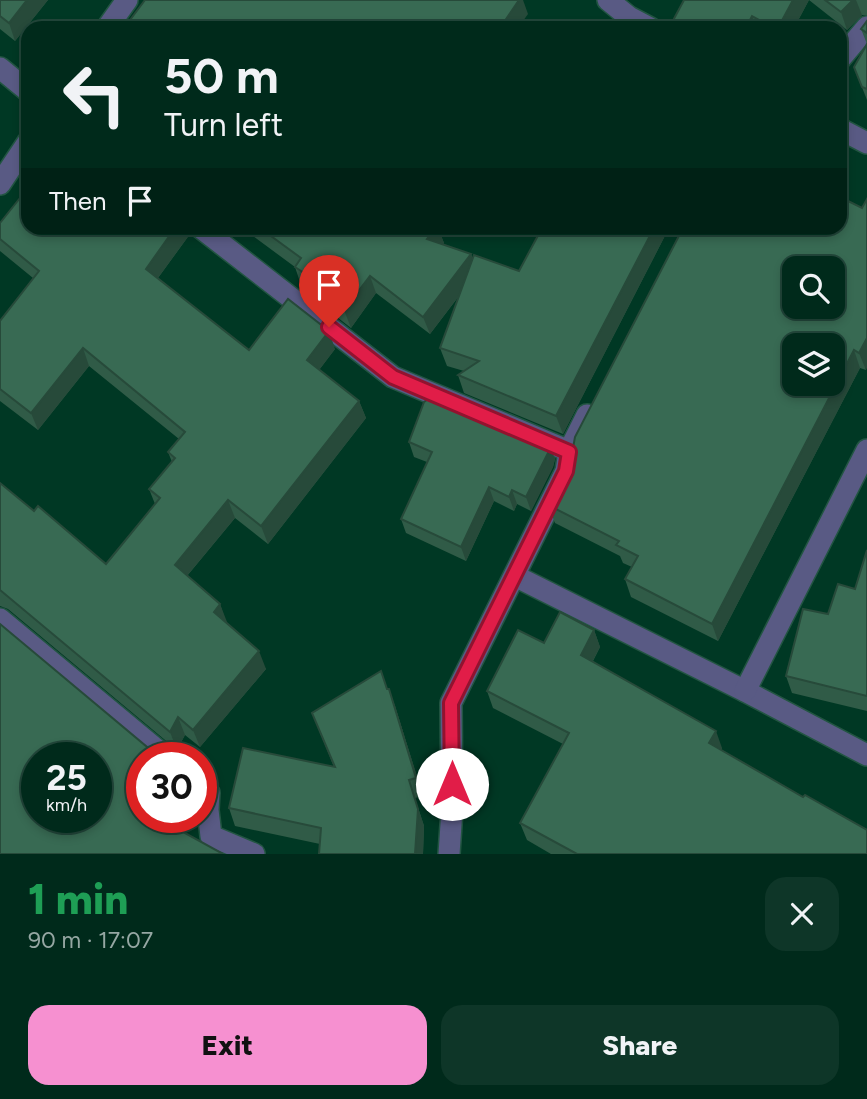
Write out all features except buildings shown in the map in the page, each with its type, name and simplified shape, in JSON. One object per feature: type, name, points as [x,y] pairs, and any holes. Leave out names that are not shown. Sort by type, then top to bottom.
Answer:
[{"type":"street","points":[[112,21],[127,0]]},
{"type":"street","points":[[608,0],[637,21]]},
{"type":"street","points":[[847,51],[867,27]]},
{"type":"street","points":[[0,68],[21,85]]},
{"type":"street","points":[[847,133],[867,143]]},
{"type":"street","points":[[0,184],[21,152]]},
{"type":"street","points":[[210,235],[393,377],[569,452]]},
{"type":"street","points":[[449,854],[452,810],[451,703],[566,471],[569,452],[594,402]]},
{"type":"street","points":[[745,691],[867,450]]},
{"type":"street","points":[[515,576],[867,755]]},
{"type":"street","points":[[0,619],[148,742]]},
{"type":"street","points":[[211,833],[211,836],[254,854]]},
{"type":"route","points":[[329,327],[393,377],[569,452],[566,471],[451,703],[452,784]]}]
